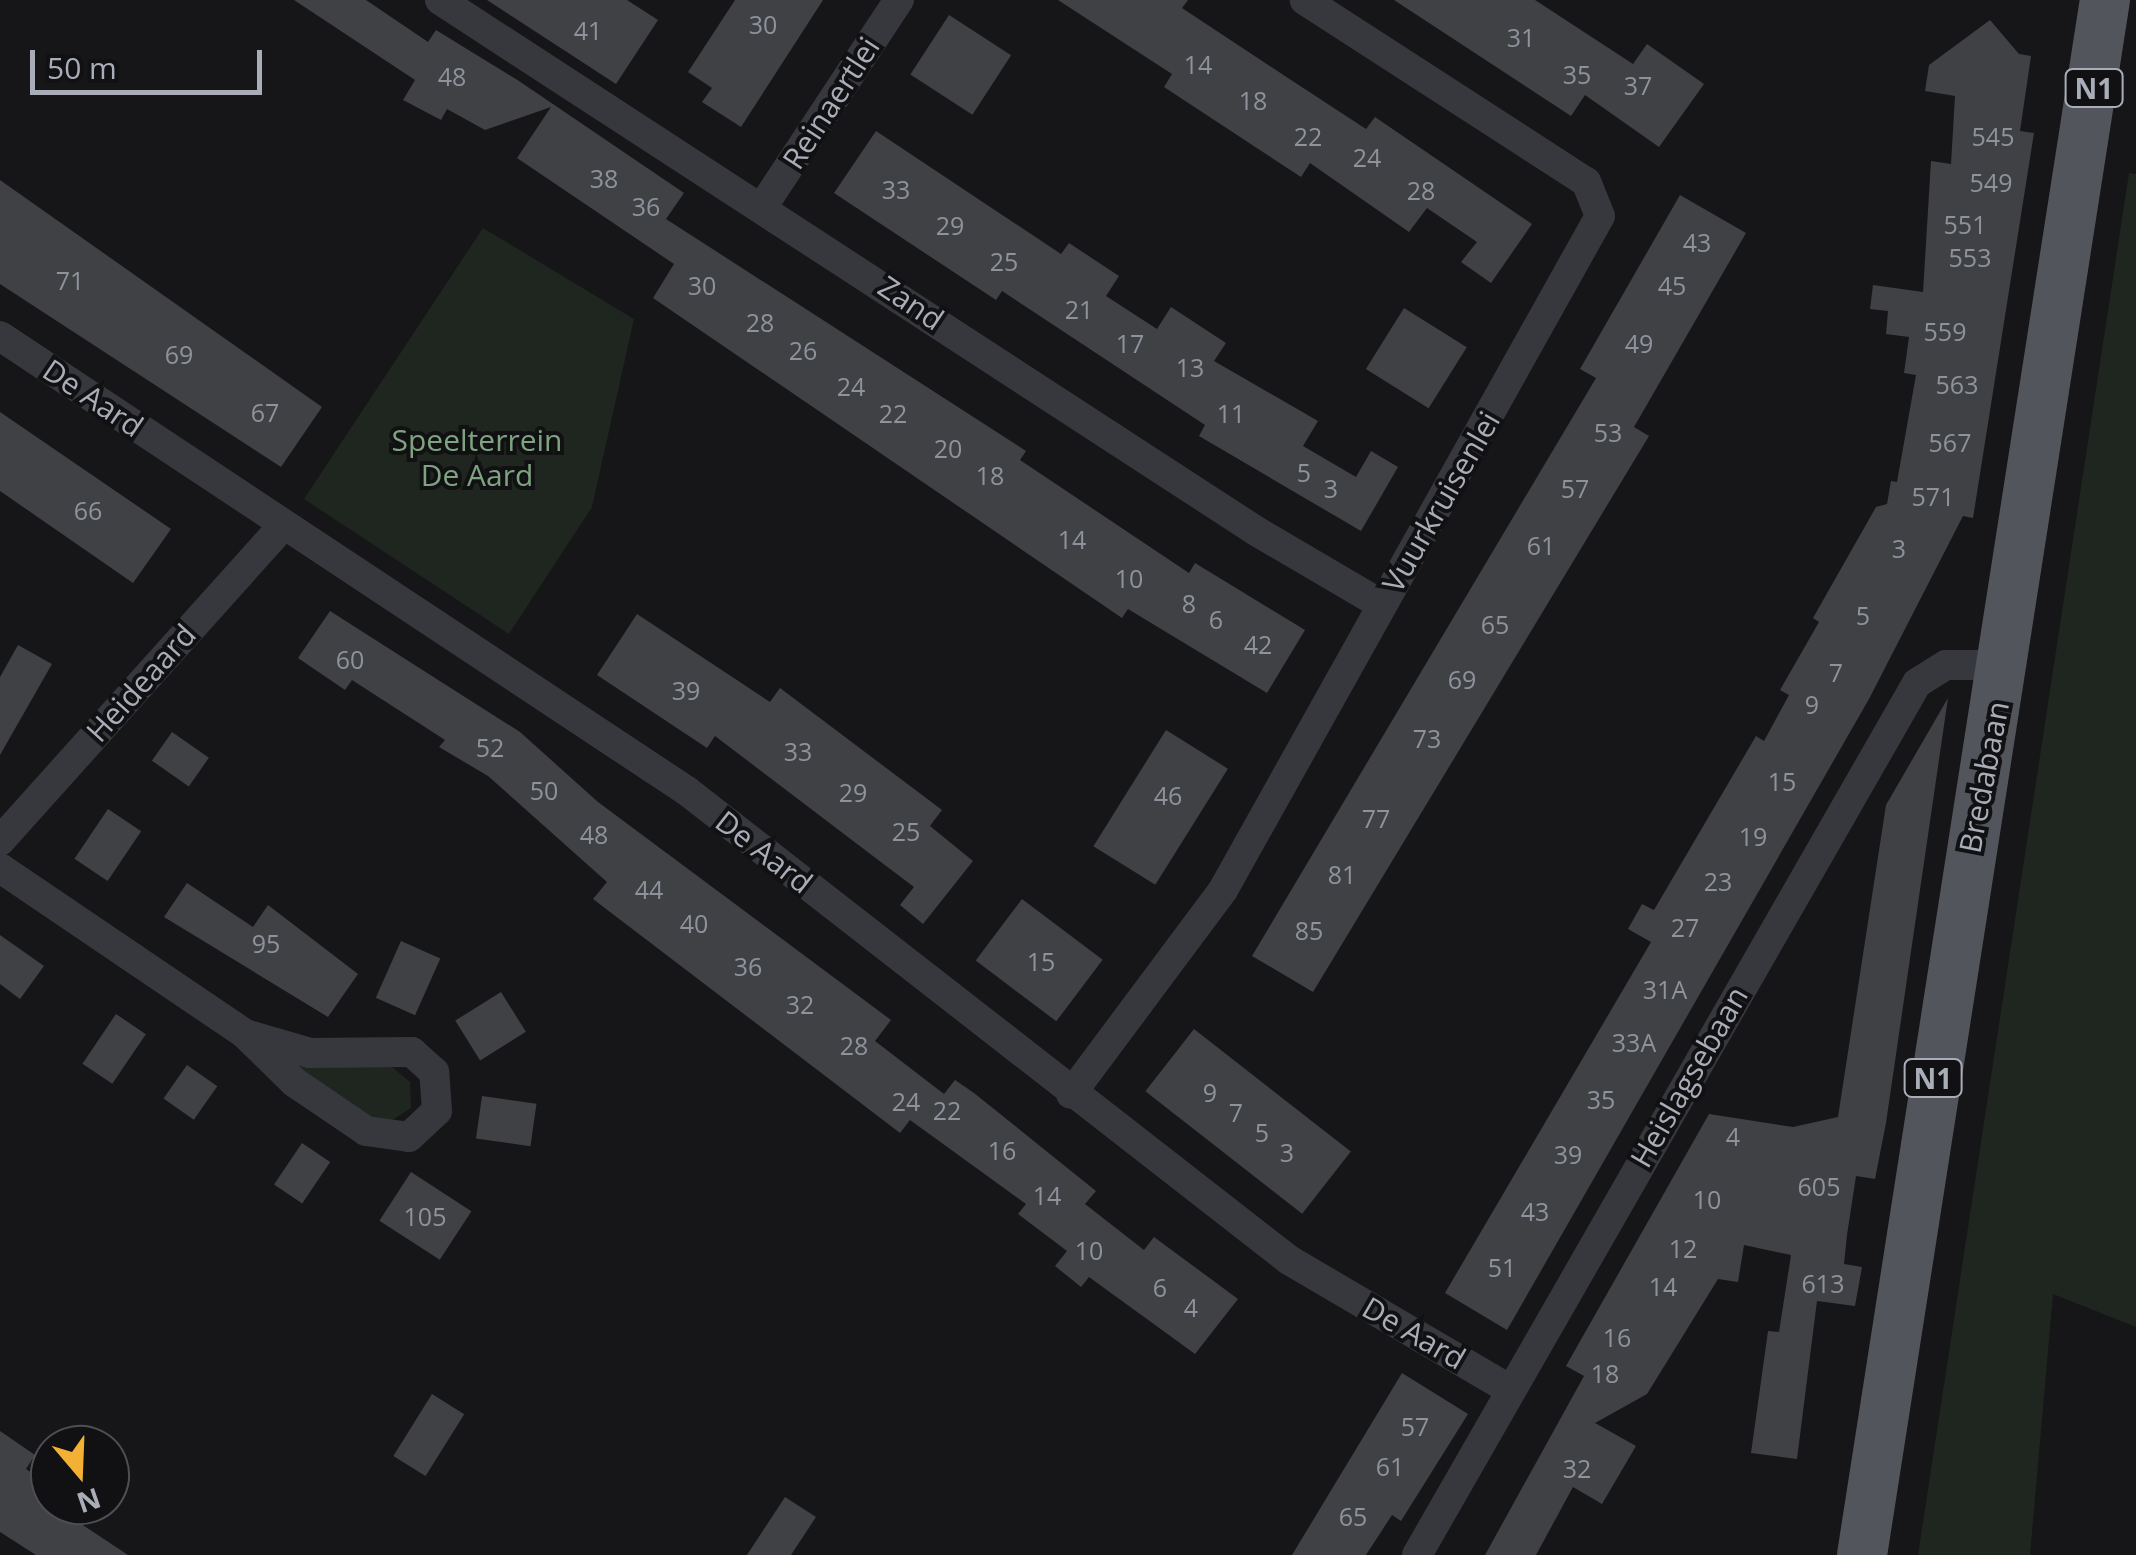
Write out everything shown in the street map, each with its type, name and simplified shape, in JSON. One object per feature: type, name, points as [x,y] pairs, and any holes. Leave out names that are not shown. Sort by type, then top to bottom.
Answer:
[{"type":"main road","name":"Bredabaan","points":[[1862,1555],[1964,876],[2005,665],[2106,0]]},
{"type":"street","name":"Zand","points":[[440,0],[764,206],[1195,492],[1382,605]]},
{"type":"street","name":"Reinaertlei","points":[[764,206],[899,0]]},
{"type":"street","name":"Vuurkruisenlei","points":[[1071,1094],[1223,890],[1600,216],[1586,182],[1305,0]]},
{"type":"street","name":"De Aard","points":[[0,336],[687,791],[1071,1094],[1289,1260],[1511,1390]]},
{"type":"street","name":"Heideaard","points":[[0,841],[283,526]]},
{"type":"street","name":"Heislagsebaan","points":[[1418,1555],[1917,682],[1946,664],[2005,665]]},
{"type":"street","points":[[0,868],[245,1034],[294,1082],[382,1138],[410,1137],[437,1111],[434,1072],[412,1052],[310,1053],[245,1034]]},
{"type":"green space","points":[[2129,173],[2136,174],[2136,1327],[2053,1294],[2030,1555],[1918,1555]]},
{"type":"green space","name":"Speelterrein De Aard","points":[[483,228],[634,319],[592,507],[509,634],[304,499]]},
{"type":"green space","points":[[292,1064],[391,1066],[410,1082],[411,1108],[383,1126]]},
{"type":"building","points":[[294,0],[366,0],[428,42],[436,30],[519,81],[684,193],[666,219],[1026,451],[1020,460],[1189,573],[1195,563],[1305,630],[1267,693],[1128,609],[1122,618],[653,298],[674,264],[517,158],[551,107],[485,130],[447,109],[441,120],[403,100],[415,80]]},
{"type":"building","points":[[487,0],[627,0],[658,20],[616,84]]},
{"type":"building","points":[[735,0],[823,0],[741,127],[702,102],[712,88],[688,72]]},
{"type":"building","points":[[1058,0],[1188,0],[1182,8],[1366,129],[1375,117],[1532,224],[1491,283],[1461,262],[1477,242],[1427,208],[1409,232],[1310,163],[1301,177],[1164,87],[1172,74]]},
{"type":"building","points":[[1394,0],[1535,0],[1633,64],[1647,44],[1704,84],[1659,147],[1585,95],[1571,116]]},
{"type":"building","points":[[949,15],[1011,55],[972,115],[910,75]]},
{"type":"building","points":[[1990,20],[2019,54],[2031,56],[2020,131],[2034,133],[1973,518],[1963,516],[1869,699],[1507,1330],[1445,1293],[1651,942],[1628,929],[1642,904],[1654,910],[1756,736],[1764,741],[1789,695],[1780,690],[1819,622],[1813,618],[1876,507],[1887,504],[1891,481],[1897,482],[1916,375],[1904,373],[1909,337],[1886,334],[1888,311],[1870,309],[1873,285],[1923,292],[1931,161],[1951,164],[1955,96],[1925,91],[1929,65]]},
{"type":"building","points":[[876,131],[1061,254],[1069,243],[1119,276],[1106,296],[1157,329],[1171,307],[1226,343],[1214,361],[1318,421],[1303,446],[1356,477],[1371,451],[1398,467],[1361,531],[1199,436],[1205,425],[1002,291],[996,300],[834,193]]},
{"type":"building","points":[[0,180],[322,407],[281,467],[0,284]]},
{"type":"building","points":[[1680,195],[1746,233],[1634,427],[1649,436],[1313,992],[1252,956],[1596,378],[1580,369]]},
{"type":"building","points":[[1404,308],[1467,347],[1429,408],[1366,369]]},
{"type":"building","points":[[0,412],[171,529],[133,583],[0,491]]},
{"type":"building","points":[[330,611],[520,732],[598,802],[891,1020],[875,1041],[944,1094],[955,1080],[974,1093],[1096,1191],[1085,1204],[1144,1250],[1154,1237],[1238,1299],[1195,1354],[1089,1277],[1081,1287],[1055,1266],[1067,1251],[1018,1214],[1026,1204],[910,1120],[900,1133],[593,899],[607,882],[488,776],[439,747],[445,740],[352,680],[345,690],[298,658]]},
{"type":"building","points":[[637,614],[770,702],[780,688],[942,810],[930,826],[973,861],[923,924],[900,905],[914,887],[715,736],[707,748],[597,675]]},
{"type":"building","points":[[18,645],[52,664],[0,755],[0,677]]},
{"type":"building","points":[[1948,698],[1886,1123],[1875,1179],[1856,1176],[1844,1264],[1862,1267],[1855,1306],[1817,1301],[1797,1459],[1751,1453],[1768,1331],[1779,1332],[1791,1255],[1744,1245],[1738,1282],[1718,1279],[1647,1394],[1595,1423],[1636,1446],[1602,1504],[1573,1487],[1536,1555],[1485,1555],[1584,1376],[1566,1366],[1709,1114],[1793,1127],[1838,1117],[1886,805]]},
{"type":"building","points":[[1166,730],[1228,769],[1155,885],[1093,846]]},
{"type":"building","points":[[172,732],[209,758],[189,786],[152,761]]},
{"type":"building","points":[[108,809],[141,831],[108,881],[74,859]]},
{"type":"building","points":[[187,883],[253,927],[268,905],[358,974],[328,1017],[164,917]]},
{"type":"building","points":[[1022,899],[1103,960],[1056,1021],[976,960]]},
{"type":"building","points":[[0,935],[44,966],[20,999],[0,984]]},
{"type":"building","points":[[401,941],[440,958],[415,1015],[376,998]]},
{"type":"building","points":[[501,992],[526,1032],[480,1060],[455,1021]]},
{"type":"building","points":[[116,1014],[146,1034],[112,1084],[82,1064]]},
{"type":"building","points":[[1194,1029],[1351,1152],[1302,1214],[1145,1091]]},
{"type":"building","points":[[187,1065],[217,1086],[194,1120],[163,1099]]},
{"type":"building","points":[[482,1096],[536,1104],[530,1146],[476,1139]]},
{"type":"building","points":[[302,1143],[330,1162],[302,1203],[274,1184]]},
{"type":"building","points":[[411,1172],[471,1211],[440,1260],[379,1221]]},
{"type":"building","points":[[1402,1373],[1468,1414],[1401,1521],[1392,1515],[1366,1555],[1292,1555]]},
{"type":"building","points":[[432,1394],[464,1414],[426,1476],[393,1456]]},
{"type":"building","points":[[0,1431],[30,1452],[26,1469],[30,1472],[30,1525],[83,1525],[128,1555],[36,1555],[0,1532]]},
{"type":"building","points":[[785,1497],[816,1517],[791,1555],[747,1555]]}]
